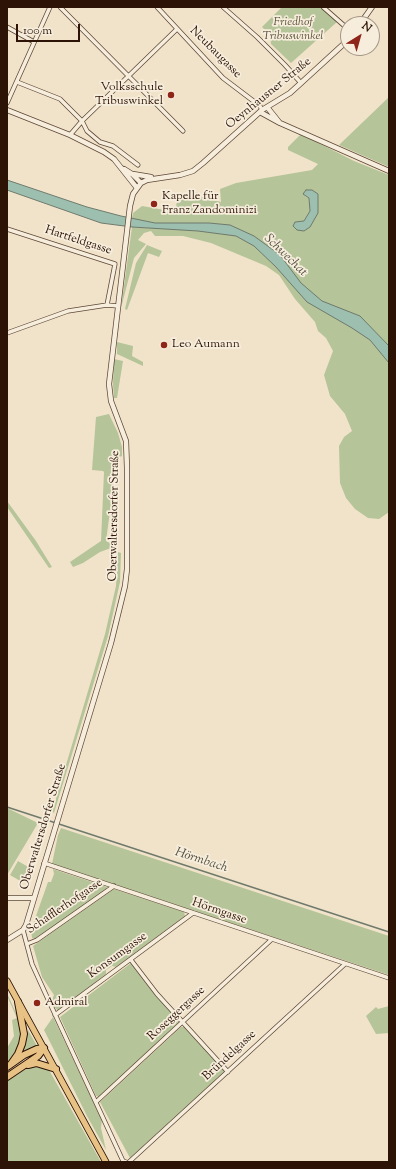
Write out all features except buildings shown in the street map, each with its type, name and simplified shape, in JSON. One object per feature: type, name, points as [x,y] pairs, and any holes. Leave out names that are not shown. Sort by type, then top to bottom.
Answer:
[{"type":"highway","points":[[9,1066],[20,1049],[24,1034],[18,1002]]},
{"type":"highway","points":[[9,1066],[24,1055],[37,1049],[44,1048]]},
{"type":"highway","points":[[7,1077],[38,1056],[44,1048]]},
{"type":"highway","points":[[16,1071],[36,1063],[44,1064],[56,1069]]},
{"type":"main road","points":[[7,981],[106,1162]]},
{"type":"street","points":[[7,103],[50,7]]},
{"type":"street","points":[[60,7],[183,131]]},
{"type":"street","name":"Neubaugasse","points":[[157,7],[223,78],[260,106],[263,110]]},
{"type":"street","points":[[223,7],[258,37],[285,64],[301,83]]},
{"type":"street","points":[[323,7],[340,22]]},
{"type":"street","points":[[366,16],[372,7]]},
{"type":"street","points":[[7,27],[34,42]]},
{"type":"street","points":[[70,135],[82,121],[177,29]]},
{"type":"street","name":"Oeynhausner Straße","points":[[141,183],[154,178],[180,175],[193,171],[263,110],[301,83],[340,47]]},
{"type":"street","points":[[16,82],[60,99],[82,121],[88,131],[100,142],[113,146],[138,165]]},
{"type":"street","points":[[7,110],[70,135],[104,152],[123,168],[137,188],[141,183],[123,168]]},
{"type":"street","points":[[263,110],[280,123],[389,171]]},
{"type":"street","points":[[263,110],[280,123]]},
{"type":"street","points":[[132,174],[154,178]]},
{"type":"street","name":"Oberwaltersdorfer Straße","points":[[23,930],[26,925],[111,643],[125,586],[127,562],[126,441],[111,400],[109,384],[130,209],[132,197],[137,188]]},
{"type":"street","name":"Hartfeldgasse","points":[[7,229],[115,264],[107,305]]},
{"type":"street","points":[[7,333],[68,311],[107,305],[118,306]]},
{"type":"street","name":"Hörmgasse","points":[[44,863],[271,940],[389,978]]},
{"type":"street","name":"Schafflerhofgasse","points":[[27,944],[37,940],[114,886]]},
{"type":"street","points":[[7,898],[33,898]]},
{"type":"street","name":"Konsumgasse","points":[[55,1015],[193,913]]},
{"type":"street","points":[[7,940],[23,930],[32,964],[124,1161]]},
{"type":"street","name":"Roseggergasse","points":[[96,1102],[271,940]]},
{"type":"street","points":[[131,960],[157,994],[228,1072]]},
{"type":"street","name":"Bründelgasse","points":[[129,1162],[345,964]]},
{"type":"green space","name":"Friedhof Tribuswinkel","points":[[282,7],[321,7],[337,22],[291,63],[271,44],[270,35],[262,27]]},
{"type":"green space","points":[[389,97],[389,167],[339,145]]},
{"type":"green space","points":[[301,134],[354,161],[389,175],[389,512],[379,519],[368,518],[355,509],[346,498],[340,483],[339,446],[344,437],[352,431],[345,414],[330,396],[324,375],[333,351],[326,338],[318,331],[315,322],[295,299],[279,275],[266,266],[211,243],[183,236],[155,236],[151,231],[144,233],[138,240],[146,244],[134,258],[121,308],[132,227],[147,228],[132,218],[133,213],[142,206],[176,212],[177,194],[198,192],[198,196],[221,202],[220,189],[236,183],[312,170],[318,164],[288,150],[288,147]],"holes":[[[318,194],[304,231],[295,222],[304,221],[310,211],[309,198],[305,196]]]},
{"type":"green space","points":[[147,245],[162,251],[159,257],[148,253],[127,310],[125,309],[136,263]]},
{"type":"green space","points":[[117,342],[133,346],[132,356],[143,362],[143,366],[117,354]]},
{"type":"green space","points":[[114,359],[123,361],[117,398],[114,398]]},
{"type":"green space","points":[[109,414],[118,433],[122,447],[122,456],[114,459],[112,496],[106,541],[112,544],[111,548],[100,552],[83,563],[73,567],[70,562],[101,541],[104,472],[92,470],[96,417]]},
{"type":"green space","points":[[7,501],[36,541],[52,567],[49,568],[7,507]]},
{"type":"green space","points":[[118,552],[121,553],[120,582],[108,636],[54,813],[52,812],[105,634],[116,586]]},
{"type":"green space","points":[[7,808],[38,823],[7,875]]},
{"type":"green space","points":[[61,828],[389,936],[389,975],[52,864],[58,835]]},
{"type":"green space","points":[[18,861],[30,868],[22,882],[10,875]]},
{"type":"green space","points":[[53,869],[107,887],[106,890],[35,939],[32,938],[31,930],[48,882],[51,882],[54,874]]},
{"type":"green space","points":[[114,889],[184,912],[185,916],[116,967],[112,966],[106,970],[106,974],[60,1010],[57,1010],[51,1002],[54,995],[42,977],[33,946]]},
{"type":"green space","points":[[131,963],[155,995],[178,1019],[179,1022],[99,1097],[96,1096],[60,1017]]},
{"type":"green space","points":[[7,993],[20,1022],[22,1035],[19,1047],[7,1063],[7,1048],[14,1036],[12,1020],[17,1018]]},
{"type":"green space","points":[[389,1006],[389,1033],[376,1034],[366,1016],[376,1007],[378,1009]]},
{"type":"green space","points":[[53,1017],[102,1120],[101,1128],[106,1150],[87,1116],[44,1030]]},
{"type":"green space","points":[[181,1027],[185,1027],[224,1069],[224,1072],[130,1158],[100,1102]]},
{"type":"green space","points":[[28,1030],[37,1046],[21,1055],[25,1044]]},
{"type":"green space","points":[[33,1065],[46,1067],[49,1070],[101,1162],[7,1162],[7,1081]]},
{"type":"shaded area","points":[[7,180],[87,207],[121,216],[155,223],[209,223],[230,225],[254,236],[280,255],[301,283],[322,301],[360,316],[389,346],[389,363],[370,340],[307,302],[276,267],[254,246],[236,236],[198,231],[132,227],[101,223],[7,190]]},
{"type":"shaded area","points":[[306,190],[312,190],[318,194],[318,213],[310,227],[304,231],[297,230],[293,226],[295,222],[304,221],[310,211],[309,198],[303,194]]},
{"type":"waterway","name":"Hörmbach","points":[[7,807],[389,932]]},
{"type":"place","name":"Volksschule Tribuswinkel","points":[[171,95]]},
{"type":"place","name":"Kapelle für Franz Zandominizi","points":[[154,204]]},
{"type":"place","name":"Leo Aumann","points":[[164,345]]},
{"type":"place","name":"Admiral","points":[[37,1003]]},
{"type":"water label","name":"Schwechat","points":[[285,256]]}]
